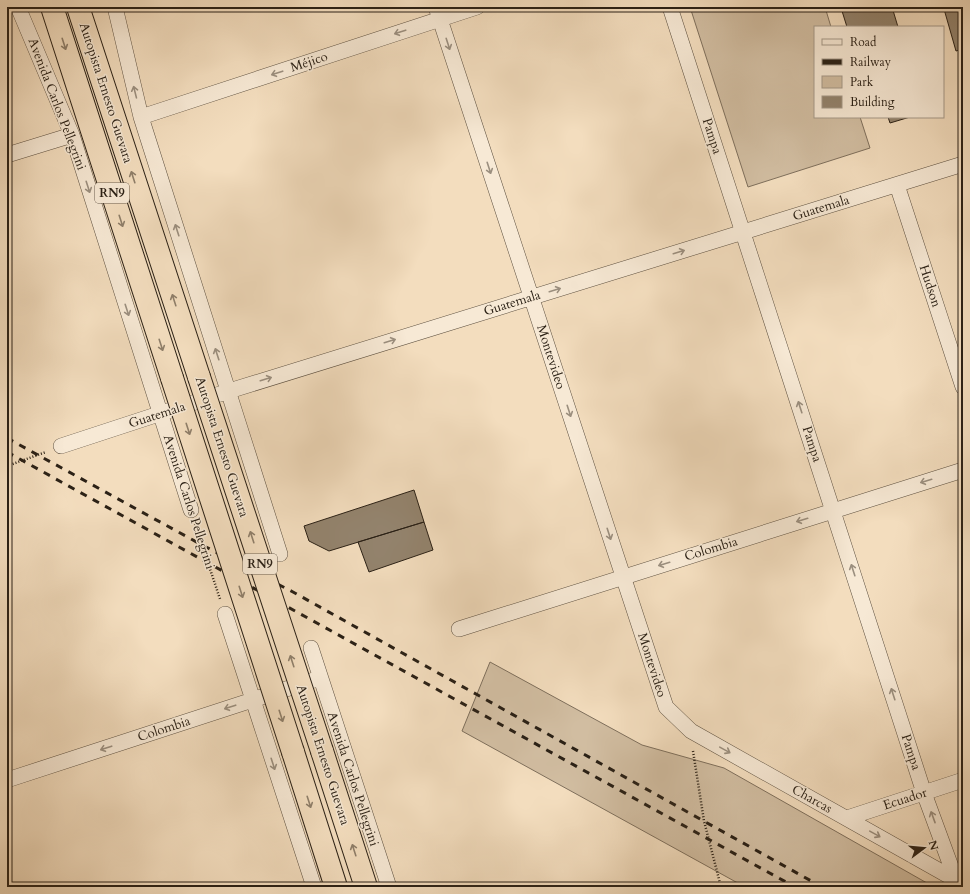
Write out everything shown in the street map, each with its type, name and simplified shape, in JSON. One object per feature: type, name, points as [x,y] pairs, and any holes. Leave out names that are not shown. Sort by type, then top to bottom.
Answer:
[{"type":"highway","name":"Autopista Ernesto Guevara","points":[[52,7],[336,887]]},
{"type":"highway","name":"Autopista Ernesto Guevara","points":[[78,7],[366,887]]},
{"type":"street","name":"Avenida Carlos Pellegrini","points":[[18,7],[72,135],[191,510]]},
{"type":"street","points":[[115,7],[141,117],[280,554]]},
{"type":"street","name":"Méjico","points":[[141,117],[438,13],[477,7]]},
{"type":"street","name":"Pampa","points":[[670,7],[924,793],[960,882]]},
{"type":"street","name":"Montevideo","points":[[438,13],[666,707]]},
{"type":"street","points":[[7,155],[72,135]]},
{"type":"street","name":"Guatemala","points":[[61,446],[229,391],[963,164]]},
{"type":"street","name":"Hudson","points":[[897,185],[963,387]]},
{"type":"street","name":"Colombia","points":[[459,628],[963,470]]},
{"type":"street","points":[[225,614],[314,887]]},
{"type":"street","name":"Avenida Carlos Pellegrini","points":[[311,648],[389,887]]},
{"type":"street","name":"Colombia","points":[[7,780],[320,678]]},
{"type":"street","name":"Charcas","points":[[666,707],[690,731],[960,882]]},
{"type":"street","name":"Ecuador","points":[[847,818],[963,780]]},
{"type":"path","points":[[7,466],[61,446]]},
{"type":"path","name":"Avenida Carlos Pellegrini","points":[[191,510],[225,614]]},
{"type":"path","points":[[690,731],[704,821],[721,887]]},
{"type":"green space","points":[[690,7],[825,7],[831,26],[814,26],[814,118],[860,118],[870,148],[748,187]]},
{"type":"green space","points":[[490,662],[642,745],[724,768],[934,887],[745,887],[462,731]]},
{"type":"building","points":[[854,7],[892,7],[898,26],[847,26],[842,11]]},
{"type":"building","points":[[951,7],[963,7],[963,49],[956,51],[944,9]]},
{"type":"building","points":[[888,118],[907,118],[890,123]]},
{"type":"building","points":[[414,490],[424,522],[329,551],[309,541],[304,526]]},
{"type":"building","points":[[424,522],[433,550],[369,572],[358,542]]},
{"type":"railway","points":[[7,438],[202,545],[293,592],[822,887]]},
{"type":"railway","points":[[7,452],[795,887]]}]
